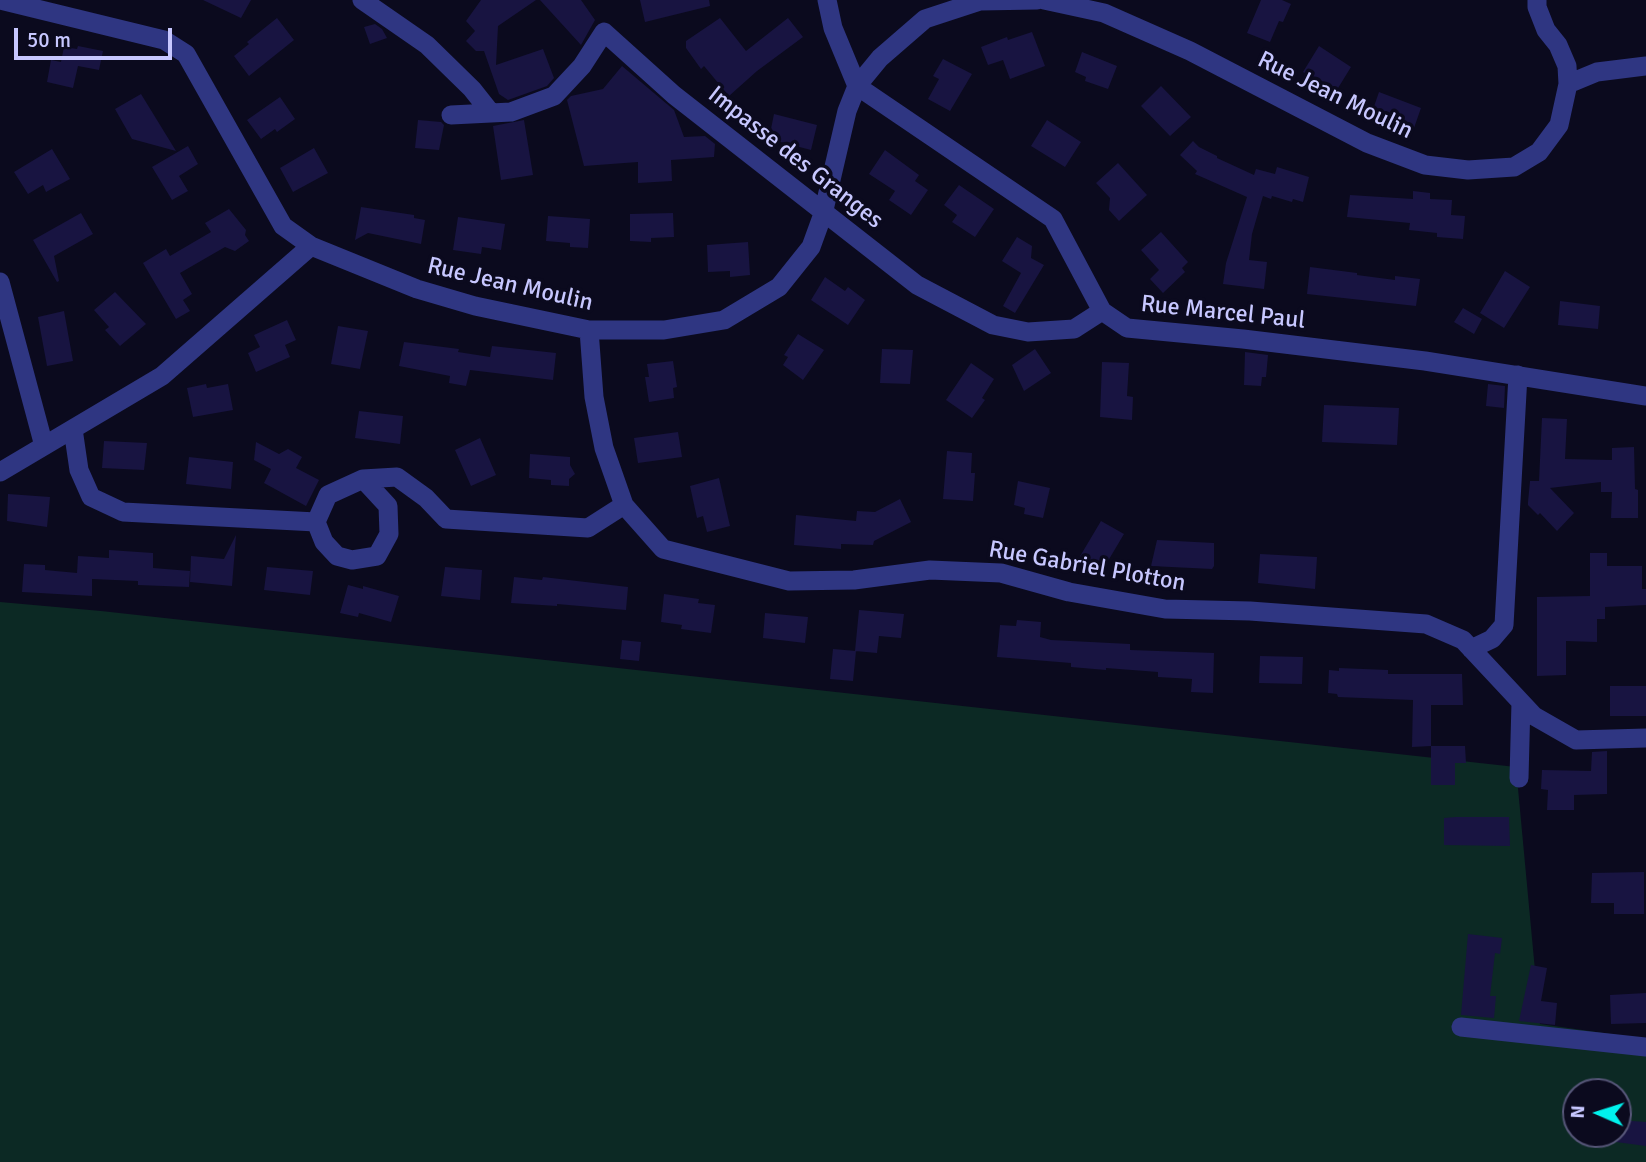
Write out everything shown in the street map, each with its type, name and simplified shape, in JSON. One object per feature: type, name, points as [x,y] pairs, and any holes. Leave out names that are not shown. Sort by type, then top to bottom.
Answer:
[{"type":"street","name":"Rue Jean Moulin","points":[[0,0],[164,40],[186,54],[283,226],[311,246],[417,289],[452,300],[589,330],[664,330],[724,320],[779,287],[811,247],[824,211],[847,111],[857,86],[880,58],[925,19],[980,1],[1037,0]]},
{"type":"street","points":[[362,0],[427,45],[472,89],[491,113]]},
{"type":"street","points":[[827,0],[833,28],[857,86],[1053,219],[1102,311]]},
{"type":"street","name":"Rue Jean Moulin","points":[[1044,0],[1104,13],[1190,51],[1367,143],[1425,165],[1468,170],[1514,167],[1539,152],[1559,125],[1568,84]]},
{"type":"street","points":[[1537,0],[1546,30],[1558,45],[1567,66],[1568,84],[1597,72],[1646,66]]},
{"type":"street","name":"Impasse des Granges","points":[[451,115],[511,112],[554,96],[582,66],[604,32],[674,95],[917,285],[993,325],[1028,332],[1074,329],[1102,311]]},
{"type":"street","points":[[0,472],[162,376],[311,246]]},
{"type":"street","points":[[0,282],[44,446]]},
{"type":"street","name":"Rue Marcel Paul","points":[[1102,311],[1127,328],[1243,339],[1518,375],[1646,396]]},
{"type":"street","name":"Rue Gabriel Plotton","points":[[589,330],[594,397],[604,448],[624,505],[663,549],[789,581],[855,580],[930,570],[1001,573],[1069,592],[1165,609],[1250,611],[1426,624],[1463,639],[1534,716],[1576,740],[1646,738]]},
{"type":"street","points":[[1471,649],[1492,639],[1504,625],[1518,375]]},
{"type":"street","points":[[73,429],[79,470],[92,498],[123,512],[316,522]]},
{"type":"street","points":[[363,479],[388,506],[389,534],[377,556],[352,560],[337,556],[324,542],[316,522],[328,495],[363,479],[397,477],[426,498],[446,519],[588,528],[624,505]]},
{"type":"street","points":[[1519,778],[1521,702]]},
{"type":"street","points":[[1461,1027],[1646,1047]]},
{"type":"green space","points":[[0,602],[1516,767],[1540,1024],[1646,1039],[1646,1162],[0,1162]]},
{"type":"building","points":[[203,0],[251,0],[241,18]]},
{"type":"building","points":[[481,0],[536,0],[498,26],[496,65],[543,49],[554,78],[547,86],[508,100],[499,94],[484,51],[476,51],[466,41],[475,31],[466,21]]},
{"type":"building","points":[[540,0],[581,0],[595,20],[581,45]]},
{"type":"building","points":[[640,0],[709,0],[710,6],[645,22]]},
{"type":"building","points":[[1261,0],[1282,0],[1291,4],[1283,22],[1279,21],[1270,42],[1247,33]]},
{"type":"building","points":[[277,18],[294,40],[249,76],[234,56]]},
{"type":"building","points":[[720,18],[746,51],[788,18],[803,37],[729,96],[704,66],[701,69],[686,48],[686,41]]},
{"type":"building","points":[[375,24],[387,38],[370,44],[364,27]]},
{"type":"building","points":[[1032,32],[1045,66],[1010,79],[1003,60],[988,65],[981,47],[1007,37],[1008,40]]},
{"type":"building","points":[[78,46],[103,51],[99,70],[78,66],[73,88],[47,82],[51,60],[61,62],[64,47],[77,49]]},
{"type":"building","points":[[1319,46],[1351,67],[1335,93],[1303,72]]},
{"type":"building","points":[[1082,52],[1117,66],[1108,89],[1085,81],[1086,77],[1075,72]]},
{"type":"building","points":[[943,59],[972,74],[950,111],[928,99],[939,79],[933,76]]},
{"type":"building","points":[[622,66],[674,110],[684,137],[705,136],[715,144],[714,157],[671,160],[672,181],[638,183],[638,162],[584,166],[567,100],[571,96],[603,89]]},
{"type":"building","points":[[1161,86],[1191,117],[1170,136],[1141,106]]},
{"type":"building","points":[[1379,92],[1421,108],[1414,128],[1408,126],[1406,130],[1370,118]]},
{"type":"building","points":[[141,94],[176,151],[132,139],[115,109]]},
{"type":"building","points":[[280,97],[295,119],[261,139],[247,120]]},
{"type":"building","points":[[774,114],[817,125],[811,150],[769,139]]},
{"type":"building","points":[[418,120],[441,122],[444,125],[439,150],[415,148]]},
{"type":"building","points":[[524,120],[533,175],[501,180],[493,126]]},
{"type":"building","points":[[1047,120],[1081,142],[1065,167],[1031,146]]},
{"type":"building","points":[[1193,141],[1217,158],[1254,175],[1256,169],[1275,174],[1277,167],[1309,177],[1303,202],[1263,196],[1252,234],[1249,260],[1267,262],[1264,289],[1223,284],[1226,263],[1247,197],[1195,174],[1197,171],[1180,155]]},
{"type":"building","points":[[188,146],[198,164],[179,176],[188,191],[172,200],[152,167]]},
{"type":"building","points":[[314,148],[328,173],[293,192],[280,168]]},
{"type":"building","points":[[52,149],[70,179],[46,192],[43,185],[28,194],[14,172]]},
{"type":"building","points":[[885,150],[919,175],[915,181],[928,190],[911,215],[889,200],[895,191],[869,174]]},
{"type":"building","points":[[1118,163],[1147,195],[1119,221],[1109,210],[1110,198],[1096,183]]},
{"type":"building","points":[[959,185],[994,209],[975,237],[952,222],[957,215],[944,205]]},
{"type":"building","points":[[1413,191],[1430,193],[1430,199],[1452,200],[1451,215],[1465,216],[1463,239],[1437,237],[1437,233],[1409,230],[1410,223],[1347,217],[1350,195],[1413,199]]},
{"type":"building","points":[[361,207],[414,215],[414,218],[425,220],[421,244],[368,233],[355,240]]},
{"type":"building","points":[[229,209],[246,230],[245,235],[249,241],[235,251],[225,247],[180,273],[192,294],[183,300],[190,311],[176,319],[143,263],[166,249],[170,256],[211,232],[205,223]]},
{"type":"building","points":[[81,213],[93,234],[54,256],[59,281],[57,282],[33,240]]},
{"type":"building","points":[[673,213],[674,237],[651,238],[651,242],[630,241],[630,214]]},
{"type":"building","points":[[548,216],[590,219],[588,248],[546,241]]},
{"type":"building","points":[[458,217],[505,224],[501,250],[482,247],[481,254],[453,250]]},
{"type":"building","points":[[1161,232],[1188,262],[1182,268],[1185,272],[1163,293],[1150,279],[1159,270],[1141,250]]},
{"type":"building","points":[[1017,237],[1032,246],[1031,258],[1044,265],[1015,313],[1003,306],[1021,273],[1002,261]]},
{"type":"building","points":[[748,242],[750,275],[730,277],[730,271],[708,272],[707,245]]},
{"type":"building","points":[[1310,267],[1395,280],[1395,276],[1420,279],[1416,306],[1307,294]]},
{"type":"building","points":[[1505,271],[1530,287],[1504,328],[1480,313]]},
{"type":"building","points":[[825,277],[845,291],[848,287],[865,300],[848,325],[811,300]]},
{"type":"building","points":[[115,292],[146,324],[120,346],[105,330],[109,327],[94,310]]},
{"type":"building","points":[[1560,301],[1600,306],[1598,329],[1558,325]]},
{"type":"building","points":[[1463,308],[1482,319],[1474,334],[1454,322]]},
{"type":"building","points":[[64,311],[73,361],[47,366],[38,317]]},
{"type":"building","points":[[287,320],[296,340],[285,345],[290,357],[256,372],[248,353],[260,347],[254,335]]},
{"type":"building","points":[[338,326],[368,331],[360,369],[331,364]]},
{"type":"building","points":[[798,334],[824,350],[803,380],[783,365],[788,357],[784,355]]},
{"type":"building","points":[[404,342],[459,349],[458,352],[490,357],[492,346],[556,353],[553,380],[470,370],[466,386],[449,383],[450,376],[399,366]]},
{"type":"building","points":[[882,349],[913,350],[910,384],[880,383]]},
{"type":"building","points":[[1035,349],[1051,373],[1024,391],[1012,365]]},
{"type":"building","points":[[1245,352],[1268,355],[1266,377],[1262,377],[1261,386],[1244,385]]},
{"type":"building","points":[[673,361],[677,387],[673,388],[674,398],[649,402],[645,377],[649,377],[647,364]]},
{"type":"building","points":[[1102,362],[1129,363],[1127,396],[1133,397],[1132,420],[1100,417]]},
{"type":"building","points":[[971,363],[994,379],[982,398],[985,400],[972,418],[946,400]]},
{"type":"building","points":[[206,384],[207,388],[228,384],[233,410],[193,417],[187,388]]},
{"type":"building","points":[[1488,384],[1505,386],[1504,408],[1486,406]]},
{"type":"building","points":[[1324,405],[1399,408],[1397,445],[1322,442]]},
{"type":"building","points":[[359,411],[403,416],[400,444],[355,438]]},
{"type":"building","points":[[1542,418],[1567,419],[1565,459],[1612,460],[1612,448],[1634,447],[1638,518],[1611,518],[1612,492],[1601,492],[1601,482],[1550,488],[1574,513],[1557,531],[1528,505],[1530,481],[1539,481]]},
{"type":"building","points":[[678,432],[682,457],[638,463],[634,438]]},
{"type":"building","points":[[480,438],[496,475],[471,486],[455,450]]},
{"type":"building","points":[[104,441],[147,443],[144,470],[102,468]]},
{"type":"building","points":[[256,442],[279,454],[288,449],[302,457],[296,468],[319,480],[306,506],[264,483],[271,469],[254,460]]},
{"type":"building","points":[[947,451],[972,453],[971,473],[975,473],[973,501],[943,499]]},
{"type":"building","points":[[530,454],[570,457],[570,465],[575,474],[569,479],[569,486],[551,485],[551,480],[529,478]]},
{"type":"building","points":[[189,457],[233,462],[231,489],[186,484]]},
{"type":"building","points":[[719,478],[730,526],[707,532],[703,516],[697,518],[690,486]]},
{"type":"building","points":[[1018,481],[1050,488],[1043,518],[1024,514],[1025,508],[1014,505]]},
{"type":"building","points":[[8,494],[50,497],[47,527],[7,521]]},
{"type":"building","points":[[900,499],[911,522],[874,541],[873,545],[841,544],[841,549],[794,545],[796,515],[856,521],[857,511],[875,512]]},
{"type":"building","points":[[1101,521],[1124,534],[1102,571],[1079,558]]},
{"type":"building","points":[[236,535],[232,586],[190,582],[191,556],[224,559]]},
{"type":"building","points":[[1157,540],[1214,543],[1214,566],[1212,569],[1151,566]]},
{"type":"building","points":[[109,550],[153,553],[153,568],[190,571],[189,587],[138,585],[138,581],[92,579],[92,596],[22,592],[24,564],[45,565],[45,570],[77,573],[78,556],[109,558]]},
{"type":"building","points":[[1590,553],[1607,553],[1607,566],[1642,566],[1642,589],[1646,589],[1646,605],[1605,607],[1605,619],[1597,619],[1597,642],[1566,641],[1566,675],[1537,676],[1537,597],[1590,596]]},
{"type":"building","points":[[1260,554],[1317,557],[1315,589],[1258,583]]},
{"type":"building","points":[[267,567],[313,571],[310,595],[264,590]]},
{"type":"building","points":[[445,567],[482,570],[480,600],[441,596]]},
{"type":"building","points":[[514,577],[542,580],[543,577],[628,587],[626,610],[511,603]]},
{"type":"building","points":[[348,585],[363,589],[363,586],[399,596],[391,622],[359,613],[358,617],[340,613]]},
{"type":"building","points":[[664,594],[699,599],[698,603],[715,605],[711,633],[681,629],[682,625],[661,622]]},
{"type":"building","points":[[859,610],[904,614],[901,638],[879,636],[877,653],[855,651]]},
{"type":"building","points":[[765,613],[808,617],[805,643],[763,638]]},
{"type":"building","points":[[1017,620],[1041,622],[1040,637],[1051,640],[1130,644],[1130,650],[1214,653],[1213,693],[1191,692],[1192,679],[1158,677],[1158,672],[1071,667],[1071,663],[997,657],[1000,625],[1016,626]]},
{"type":"building","points":[[622,640],[641,642],[639,661],[620,659]]},
{"type":"building","points":[[833,649],[856,651],[853,681],[830,679]]},
{"type":"building","points":[[1260,656],[1303,657],[1302,684],[1259,683]]},
{"type":"building","points":[[1339,668],[1388,670],[1388,674],[1462,674],[1463,705],[1431,705],[1431,746],[1412,747],[1413,700],[1338,697],[1337,694],[1328,693],[1329,670],[1339,671]]},
{"type":"building","points":[[1610,686],[1646,686],[1646,716],[1610,716]]},
{"type":"building","points":[[1431,746],[1465,746],[1466,763],[1455,763],[1455,785],[1431,785]]},
{"type":"building","points":[[1607,751],[1607,794],[1574,795],[1574,810],[1547,810],[1548,790],[1541,789],[1542,770],[1591,771],[1592,752]]},
{"type":"building","points":[[1509,817],[1510,846],[1444,845],[1444,818]]},
{"type":"building","points":[[1644,872],[1644,914],[1614,914],[1614,903],[1591,903],[1592,873]]},
{"type":"building","points":[[1468,934],[1502,938],[1500,954],[1495,953],[1490,996],[1496,996],[1494,1018],[1461,1015]]},
{"type":"building","points":[[1531,965],[1547,968],[1541,1001],[1557,1003],[1555,1025],[1519,1021]]},
{"type":"building","points":[[1646,993],[1646,1023],[1611,1024],[1610,995]]},
{"type":"building","points":[[1632,1121],[1646,1122],[1646,1146],[1632,1144]]}]
